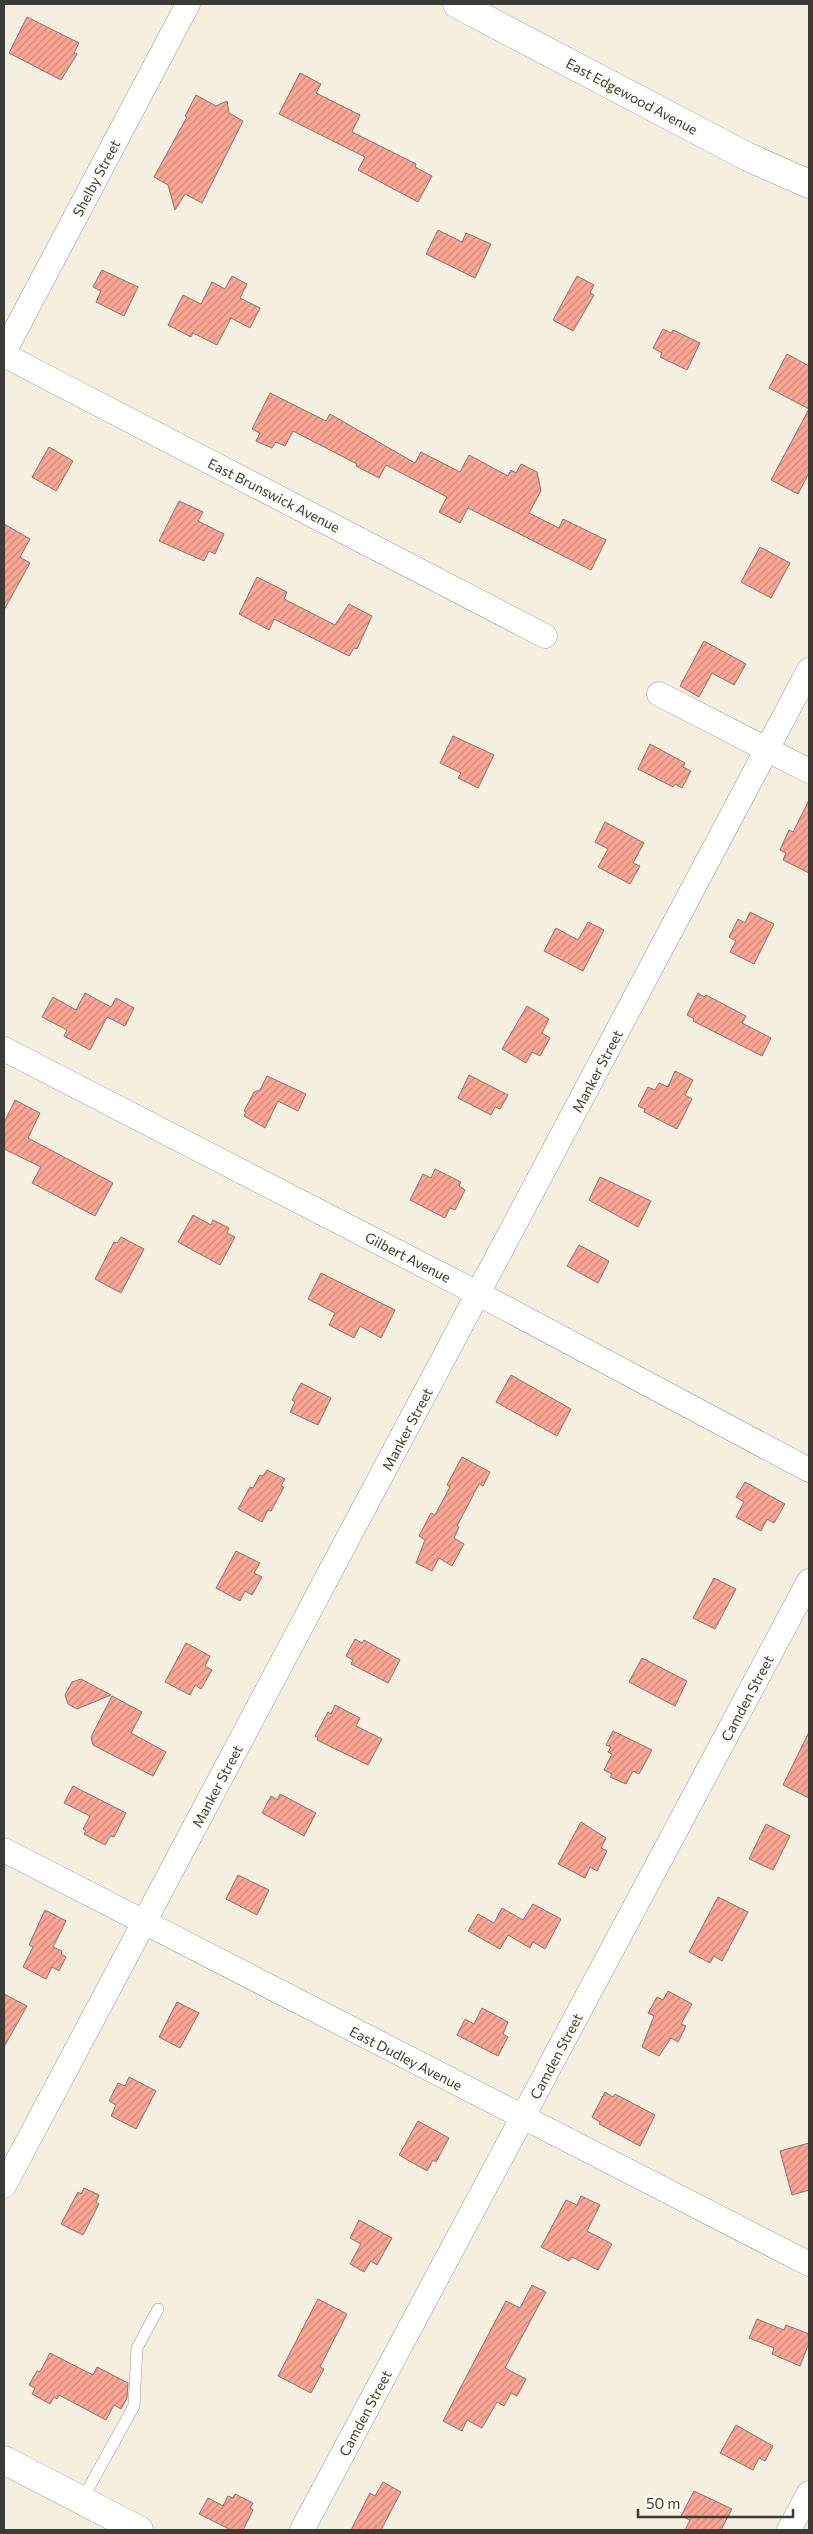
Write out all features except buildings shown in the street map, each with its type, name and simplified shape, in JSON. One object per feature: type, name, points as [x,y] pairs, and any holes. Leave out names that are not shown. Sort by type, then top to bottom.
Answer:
[{"type":"main road","name":"East Edgewood Avenue","points":[[457,4],[748,157],[809,184]]},
{"type":"main road","points":[[4,2460],[139,2530]]},
{"type":"street","name":"Shelby Street","points":[[4,353],[188,4]]},
{"type":"street","name":"East Brunswick Avenue","points":[[4,353],[545,636]]},
{"type":"street","name":"Manker Street","points":[[4,2186],[809,670]]},
{"type":"street","points":[[659,694],[809,771]]},
{"type":"street","name":"Gilbert Avenue","points":[[4,1049],[479,1294],[809,1470]]},
{"type":"street","name":"Camden Street","points":[[302,2530],[809,1580]]},
{"type":"street","name":"East Dudley Avenue","points":[[4,1850],[809,2264]]},
{"type":"street","points":[[789,2530],[809,2493]]},
{"type":"lane","points":[[82,2500],[134,2406],[137,2348],[158,2308]]}]
